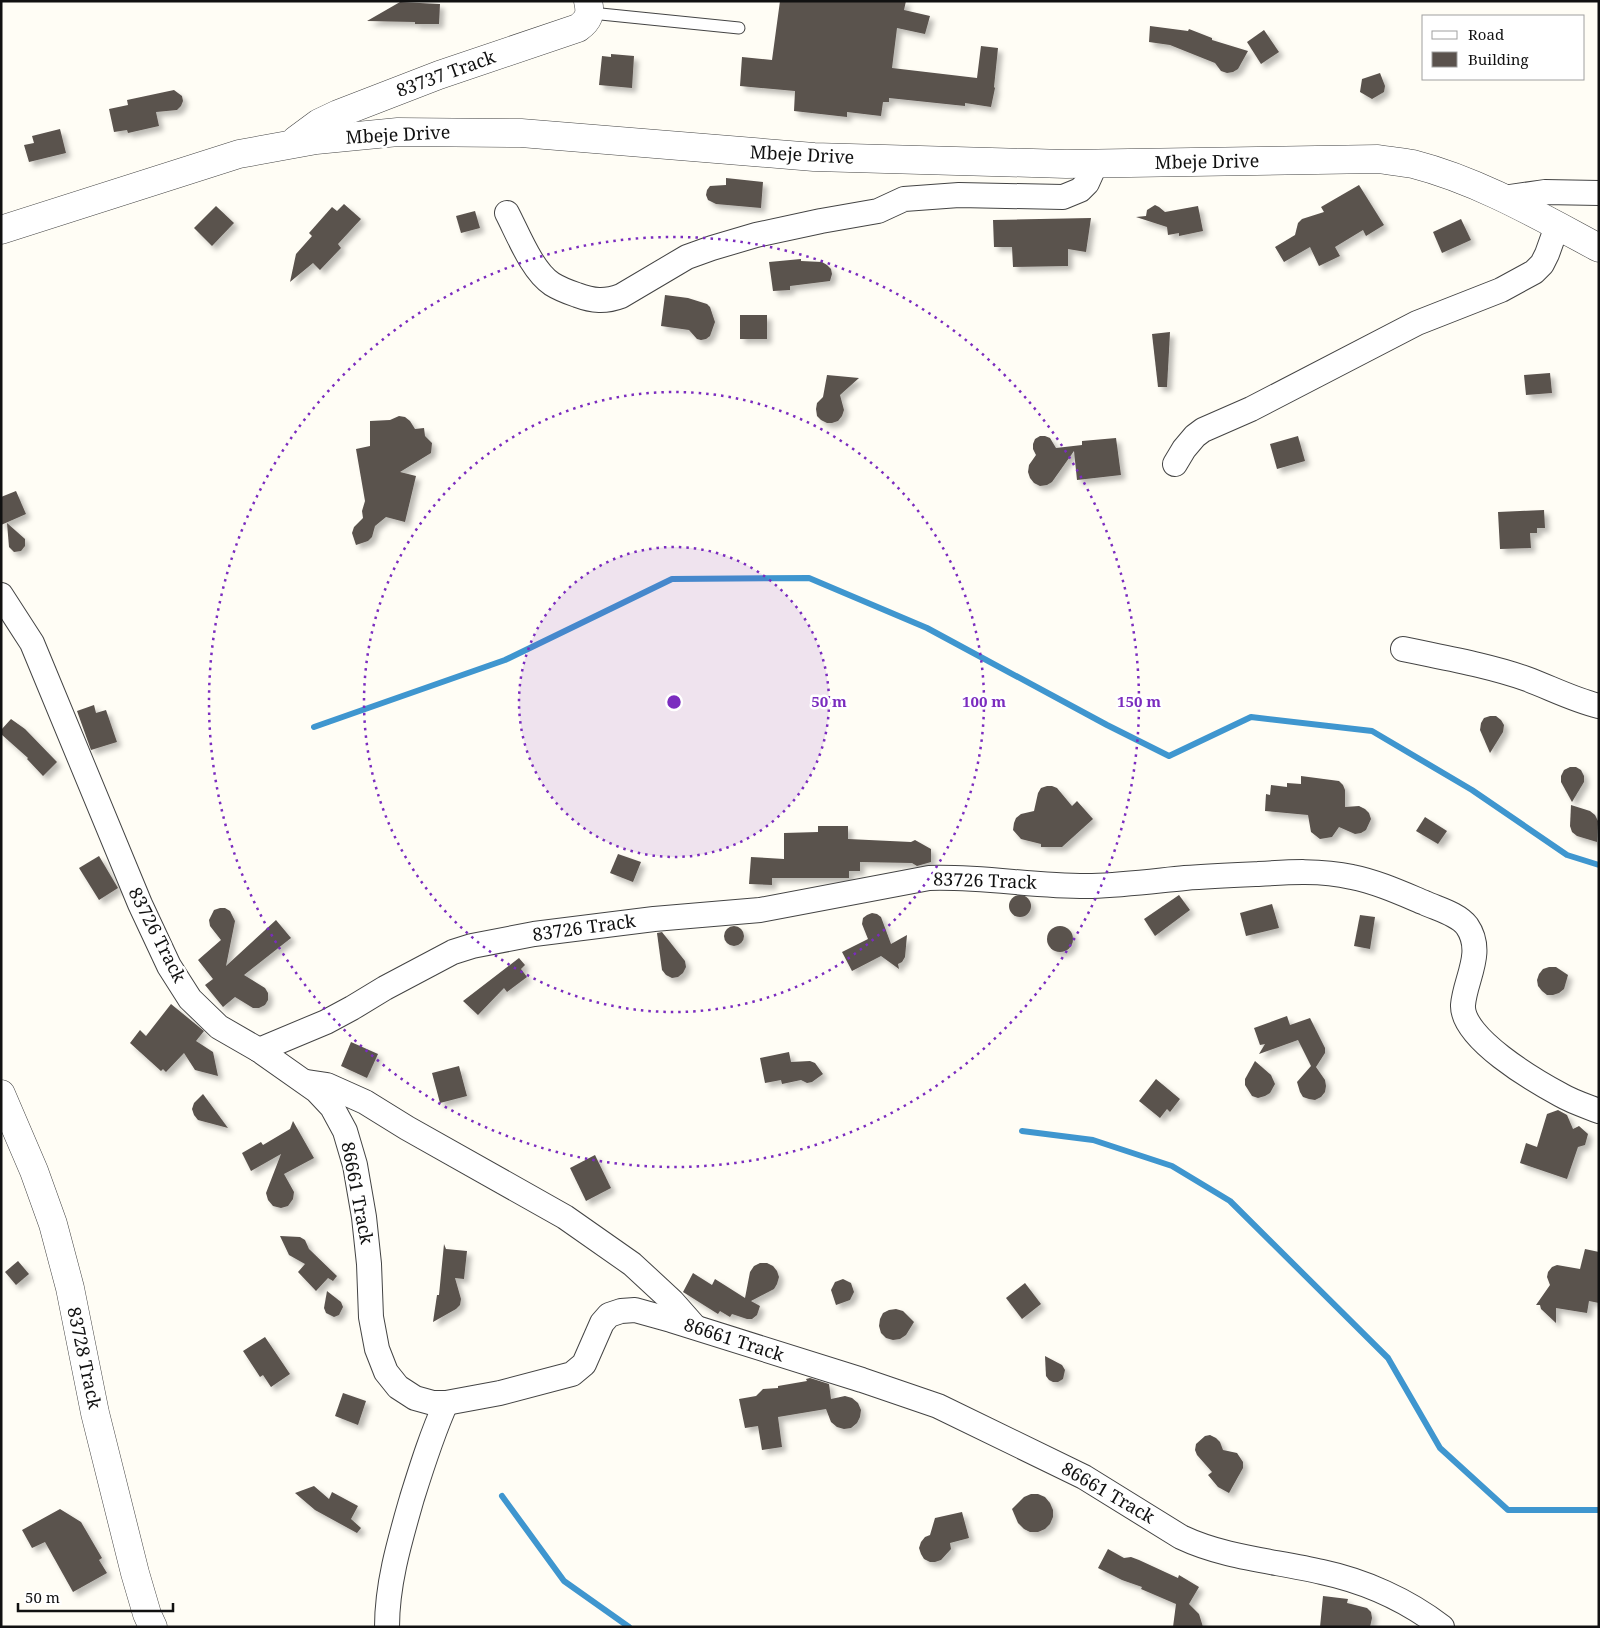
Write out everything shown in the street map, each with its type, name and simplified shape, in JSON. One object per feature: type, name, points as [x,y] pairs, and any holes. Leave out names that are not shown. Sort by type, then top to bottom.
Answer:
[{"type":"street","name":"83737 Track","points":[[291,144],[319,124],[338,114],[439,75],[578,28],[586,22],[589,7]]},
{"type":"street","name":"Mbeje Drive","points":[[1,230],[239,154],[291,144],[370,134],[466,132],[530,134],[814,157],[1066,164],[1378,159],[1421,167],[1456,178],[1503,198],[1599,248]]},
{"type":"street","points":[[507,213],[540,272],[550,283],[586,298],[598,301],[610,300],[621,296],[687,257],[712,248],[784,229],[878,211],[904,200],[959,194],[1063,197],[1080,190],[1087,183],[1096,163]]},
{"type":"street","points":[[1503,198],[1545,192],[1599,193]]},
{"type":"street","points":[[1175,464],[1184,448],[1194,436],[1203,430],[1251,409],[1409,326],[1501,290],[1534,272],[1542,264],[1557,226]]},
{"type":"street","name":"83726 Track","points":[[1,595],[32,643],[56,698],[113,843],[170,966],[190,999],[219,1027],[259,1050],[326,1022],[444,956],[472,946],[534,934],[654,919],[760,910],[929,878],[954,877],[1090,886],[1291,872],[1351,876],[1371,882],[1405,894],[1456,917],[1467,925],[1472,938],[1473,970],[1464,995],[1463,1008],[1466,1020],[1471,1028],[1486,1044],[1514,1066],[1562,1096],[1599,1112]]},
{"type":"street","points":[[1403,649],[1474,664],[1526,679],[1599,706]]},
{"type":"street","name":"86661 Track","points":[[259,1050],[317,1091],[332,1107],[345,1131],[355,1165],[364,1217],[369,1264],[371,1317],[376,1349],[386,1372],[398,1387],[414,1398],[446,1404],[500,1393],[572,1374],[584,1364],[602,1323],[609,1315],[621,1311],[635,1310],[853,1377],[938,1406],[1084,1477],[1198,1545],[1217,1551],[1322,1572],[1354,1581],[1407,1604],[1442,1627]]},
{"type":"street","points":[[302,1081],[327,1085],[365,1102],[407,1128],[565,1217],[632,1264],[672,1301],[696,1328]]},
{"type":"street","name":"83728 Track","points":[[1,1094],[34,1171],[52,1224],[70,1288],[100,1432],[135,1573],[147,1614],[153,1627]]},
{"type":"street","points":[[387,1627],[390,1584],[402,1532],[436,1425],[446,1404]]},
{"type":"lane","points":[[589,7],[739,28]]},
{"type":"building","points":[[780,1],[906,1],[904,10],[930,16],[925,34],[897,28],[892,68],[977,78],[981,46],[998,48],[995,88],[991,107],[965,103],[965,106],[889,98],[889,102],[883,102],[881,116],[847,112],[847,117],[794,111],[795,91],[740,86],[742,57],[772,60]]},
{"type":"building","points":[[400,2],[440,4],[439,24],[367,21]]},
{"type":"building","points":[[1150,26],[1188,31],[1189,29],[1212,38],[1212,40],[1248,51],[1238,69],[1227,73],[1221,71],[1215,63],[1170,45],[1149,42]]},
{"type":"building","points":[[1264,30],[1279,52],[1261,64],[1247,42]]},
{"type":"building","points":[[611,54],[634,56],[632,88],[599,85],[602,56],[611,57]]},
{"type":"building","points":[[1380,73],[1385,86],[1384,92],[1372,99],[1360,92],[1362,79]]},
{"type":"building","points":[[174,90],[182,96],[181,106],[177,110],[156,112],[159,126],[128,133],[127,130],[114,132],[109,109],[128,105],[127,100]]},
{"type":"building","points":[[60,129],[66,153],[29,162],[24,145],[34,143],[32,136]]},
{"type":"building","points":[[726,178],[763,182],[761,208],[716,204],[708,200],[706,195],[710,186],[726,185]]},
{"type":"building","points":[[1359,185],[1384,225],[1366,236],[1363,230],[1335,247],[1340,256],[1319,266],[1310,247],[1284,262],[1275,247],[1295,235],[1298,223],[1302,219],[1324,212],[1321,207]]},
{"type":"building","points":[[344,204],[361,219],[338,244],[341,248],[320,270],[313,263],[290,282],[296,254],[312,236],[309,233],[332,207],[337,211]]},
{"type":"building","points":[[1155,205],[1165,212],[1198,206],[1203,231],[1179,236],[1179,233],[1168,235],[1167,227],[1136,217],[1146,216],[1147,210]]},
{"type":"building","points":[[216,206],[234,223],[212,246],[194,228]]},
{"type":"building","points":[[475,211],[480,228],[461,233],[456,216]]},
{"type":"building","points":[[1091,218],[1086,252],[1068,249],[1068,266],[1013,267],[1012,247],[994,247],[993,220]]},
{"type":"building","points":[[1461,219],[1471,240],[1442,253],[1433,232]]},
{"type":"building","points":[[801,259],[801,261],[822,262],[827,265],[831,269],[832,274],[830,281],[790,286],[790,290],[773,291],[769,262]]},
{"type":"building","points":[[665,295],[688,298],[707,304],[710,307],[715,322],[710,336],[701,340],[697,339],[689,330],[661,326]]},
{"type":"building","points":[[740,315],[767,315],[767,339],[740,339]]},
{"type":"building","points":[[1170,332],[1167,387],[1158,387],[1152,334]]},
{"type":"building","points":[[1550,373],[1552,393],[1526,395],[1524,375]]},
{"type":"building","points":[[827,375],[859,378],[840,395],[844,410],[838,421],[832,423],[821,420],[817,416],[816,409],[817,403],[823,397]]},
{"type":"building","points":[[399,416],[405,417],[410,421],[415,429],[424,428],[425,436],[432,443],[431,453],[400,472],[416,476],[405,522],[386,517],[375,526],[372,537],[368,541],[356,545],[352,533],[354,527],[363,518],[362,511],[365,501],[356,449],[370,446],[370,421],[390,420]]},
{"type":"building","points":[[1040,436],[1050,438],[1056,448],[1082,445],[1082,441],[1116,438],[1121,475],[1077,480],[1074,451],[1052,482],[1040,486],[1034,483],[1028,472],[1029,465],[1036,455],[1033,444],[1035,439]]},
{"type":"building","points":[[1298,436],[1305,461],[1277,469],[1270,444]]},
{"type":"building","points":[[16,491],[26,514],[1,525],[1,497]]},
{"type":"building","points":[[1544,510],[1545,528],[1537,528],[1537,533],[1530,533],[1531,548],[1500,549],[1498,512]]},
{"type":"building","points":[[7,523],[25,539],[25,546],[21,551],[14,552],[9,547]]},
{"type":"building","points":[[94,705],[96,713],[106,710],[117,742],[91,750],[77,711]]},
{"type":"building","points":[[1496,716],[1504,725],[1503,732],[1490,753],[1480,730],[1484,718]]},
{"type":"building","points":[[11,719],[25,729],[57,762],[43,776],[28,758],[1,734],[1,730]]},
{"type":"building","points":[[1576,767],[1581,770],[1584,776],[1584,782],[1572,802],[1561,782],[1564,770]]},
{"type":"building","points":[[1301,776],[1339,781],[1345,790],[1345,807],[1359,806],[1369,813],[1371,819],[1366,830],[1355,834],[1339,827],[1332,837],[1320,839],[1311,832],[1308,815],[1265,811],[1266,794],[1270,795],[1271,785],[1287,787],[1287,783],[1301,784]]},
{"type":"building","points":[[1047,786],[1057,788],[1072,806],[1077,801],[1093,819],[1062,847],[1041,847],[1041,844],[1021,839],[1013,830],[1016,818],[1021,814],[1034,811],[1038,793],[1041,788]]},
{"type":"building","points":[[1571,805],[1590,811],[1595,815],[1598,821],[1597,842],[1577,836],[1572,832],[1570,826]]},
{"type":"building","points":[[1425,817],[1447,831],[1438,844],[1416,831]]},
{"type":"building","points":[[818,826],[848,826],[848,839],[911,842],[915,840],[931,849],[931,862],[917,866],[912,863],[860,862],[860,871],[849,871],[849,878],[772,878],[772,885],[749,884],[751,857],[784,859],[784,833],[818,832]]},
{"type":"building","points":[[618,854],[641,862],[633,882],[610,873]]},
{"type":"building","points":[[99,856],[118,888],[99,900],[79,868]]},
{"type":"building","points":[[1020,895],[1028,898],[1031,906],[1028,914],[1020,917],[1012,914],[1009,906],[1012,898]]},
{"type":"building","points":[[1179,895],[1190,910],[1155,936],[1144,919]]},
{"type":"building","points":[[1272,904],[1279,928],[1246,936],[1240,913]]},
{"type":"building","points":[[220,908],[230,911],[235,921],[226,966],[276,920],[291,938],[244,975],[265,988],[268,993],[268,1000],[265,1005],[259,1008],[253,1008],[235,997],[223,1007],[205,985],[213,979],[198,960],[221,940],[210,926],[209,920],[214,910]]},
{"type":"building","points":[[872,913],[881,917],[891,944],[907,935],[905,957],[898,964],[899,969],[881,956],[852,971],[842,952],[868,939],[862,924],[863,918]]},
{"type":"building","points":[[1360,915],[1375,917],[1370,949],[1354,946]]},
{"type":"building","points":[[734,926],[741,929],[744,936],[741,943],[734,946],[727,943],[724,936],[727,929]]},
{"type":"building","points":[[1060,926],[1069,930],[1073,939],[1069,948],[1060,952],[1051,948],[1047,939],[1051,930]]},
{"type":"building","points":[[662,932],[685,961],[686,967],[678,977],[672,978],[662,970],[657,933]]},
{"type":"building","points":[[519,958],[525,965],[521,969],[527,977],[507,992],[504,988],[478,1015],[463,1001]]},
{"type":"building","points":[[1556,967],[1568,975],[1564,989],[1553,995],[1547,995],[1542,991],[1538,986],[1537,980],[1543,969]]},
{"type":"building","points":[[171,1004],[204,1031],[196,1041],[213,1052],[218,1076],[195,1070],[184,1053],[166,1072],[163,1069],[161,1071],[130,1043],[140,1030],[146,1036]]},
{"type":"building","points":[[1287,1016],[1290,1025],[1310,1018],[1325,1048],[1325,1053],[1316,1067],[1325,1080],[1325,1092],[1315,1100],[1303,1097],[1297,1082],[1311,1066],[1298,1040],[1259,1054],[1265,1044],[1260,1045],[1254,1028]]},
{"type":"building","points":[[351,1042],[378,1054],[367,1078],[341,1066]]},
{"type":"building","points":[[789,1052],[791,1062],[810,1061],[815,1063],[823,1074],[812,1082],[807,1083],[801,1080],[782,1084],[781,1080],[765,1083],[760,1058]]},
{"type":"building","points":[[1255,1061],[1271,1075],[1275,1084],[1270,1093],[1258,1098],[1252,1096],[1245,1085],[1245,1079]]},
{"type":"building","points":[[459,1066],[467,1096],[440,1103],[432,1073]]},
{"type":"building","points":[[1156,1079],[1180,1099],[1170,1112],[1167,1109],[1160,1118],[1139,1101]]},
{"type":"building","points":[[203,1094],[228,1128],[198,1120],[194,1115],[192,1109],[194,1103]]},
{"type":"building","points":[[1558,1110],[1567,1115],[1573,1129],[1579,1126],[1588,1134],[1585,1145],[1578,1147],[1567,1179],[1520,1163],[1526,1143],[1537,1147],[1547,1114]]},
{"type":"building","points":[[293,1121],[314,1158],[284,1174],[294,1192],[293,1199],[288,1206],[281,1208],[273,1206],[268,1200],[266,1193],[281,1154],[251,1171],[242,1153],[261,1142],[263,1145],[290,1129]]},
{"type":"building","points":[[595,1155],[611,1188],[586,1201],[570,1168]]},
{"type":"building","points":[[280,1236],[300,1237],[305,1240],[309,1249],[337,1276],[333,1281],[328,1278],[316,1291],[298,1272],[305,1264],[289,1255]]},
{"type":"building","points":[[444,1244],[446,1249],[467,1251],[464,1279],[455,1278],[461,1299],[460,1305],[433,1322],[437,1295],[439,1295]]},
{"type":"building","points":[[1585,1249],[1599,1252],[1599,1303],[1589,1301],[1587,1313],[1556,1308],[1556,1323],[1541,1309],[1540,1305],[1536,1305],[1550,1285],[1547,1277],[1548,1272],[1557,1265],[1580,1269]]},
{"type":"building","points":[[18,1261],[29,1274],[16,1285],[5,1272]]},
{"type":"building","points":[[760,1263],[767,1263],[773,1266],[779,1277],[774,1289],[751,1301],[760,1306],[757,1315],[752,1319],[732,1314],[730,1317],[720,1311],[718,1314],[683,1292],[693,1273],[712,1285],[715,1279],[745,1298],[750,1272],[754,1266]]},
{"type":"building","points":[[843,1279],[851,1283],[854,1292],[850,1300],[836,1305],[831,1290],[835,1282]]},
{"type":"building","points":[[1025,1283],[1041,1304],[1022,1319],[1006,1298]]},
{"type":"building","points":[[327,1291],[341,1302],[343,1307],[339,1315],[334,1317],[326,1313],[324,1308]]},
{"type":"building","points":[[896,1309],[903,1311],[914,1322],[906,1335],[900,1339],[893,1340],[886,1338],[881,1333],[879,1326],[883,1313]]},
{"type":"building","points":[[265,1337],[290,1374],[271,1387],[263,1375],[260,1377],[243,1351]]},
{"type":"building","points":[[1045,1356],[1062,1365],[1065,1370],[1063,1379],[1058,1382],[1049,1380],[1046,1376]]},
{"type":"building","points":[[810,1378],[829,1384],[831,1399],[845,1396],[852,1398],[858,1403],[861,1410],[857,1423],[851,1428],[837,1427],[831,1422],[826,1409],[778,1417],[782,1447],[762,1450],[758,1426],[745,1428],[739,1399],[756,1396],[763,1389],[778,1388],[778,1386],[807,1381],[806,1379]]},
{"type":"building","points":[[343,1393],[366,1401],[358,1425],[335,1416]]},
{"type":"building","points":[[1210,1435],[1220,1442],[1223,1450],[1237,1453],[1243,1462],[1243,1468],[1229,1493],[1218,1487],[1208,1475],[1212,1472],[1195,1450],[1196,1444],[1205,1436]]},
{"type":"building","points":[[314,1486],[329,1499],[332,1492],[358,1506],[351,1519],[361,1528],[357,1533],[315,1510],[295,1493]]},
{"type":"building","points":[[1031,1494],[1045,1497],[1053,1510],[1050,1524],[1038,1532],[1030,1532],[1024,1529],[1018,1523],[1012,1509],[1024,1497]]},
{"type":"building","points":[[60,1509],[81,1522],[102,1558],[99,1560],[107,1573],[73,1592],[45,1542],[32,1548],[22,1530]]},
{"type":"building","points":[[962,1512],[969,1538],[950,1543],[951,1549],[941,1560],[930,1562],[924,1559],[919,1548],[925,1537],[930,1535],[935,1518]]},
{"type":"building","points":[[1108,1549],[1124,1558],[1131,1557],[1178,1578],[1179,1575],[1199,1587],[1189,1604],[1199,1614],[1203,1627],[1173,1627],[1176,1604],[1098,1568]]},
{"type":"building","points":[[1323,1596],[1348,1599],[1347,1603],[1367,1608],[1371,1612],[1372,1618],[1370,1627],[1320,1627]]},
{"type":"waterway","points":[[314,727],[505,660],[672,579],[809,578],[927,628],[1107,725],[1169,756],[1251,717],[1372,731],[1472,790],[1567,855],[1599,865]]},
{"type":"waterway","points":[[1022,1131],[1093,1140],[1172,1166],[1230,1201],[1388,1358],[1440,1448],[1508,1510],[1599,1510]]},
{"type":"waterway","points":[[502,1496],[564,1581],[629,1627]]}]
